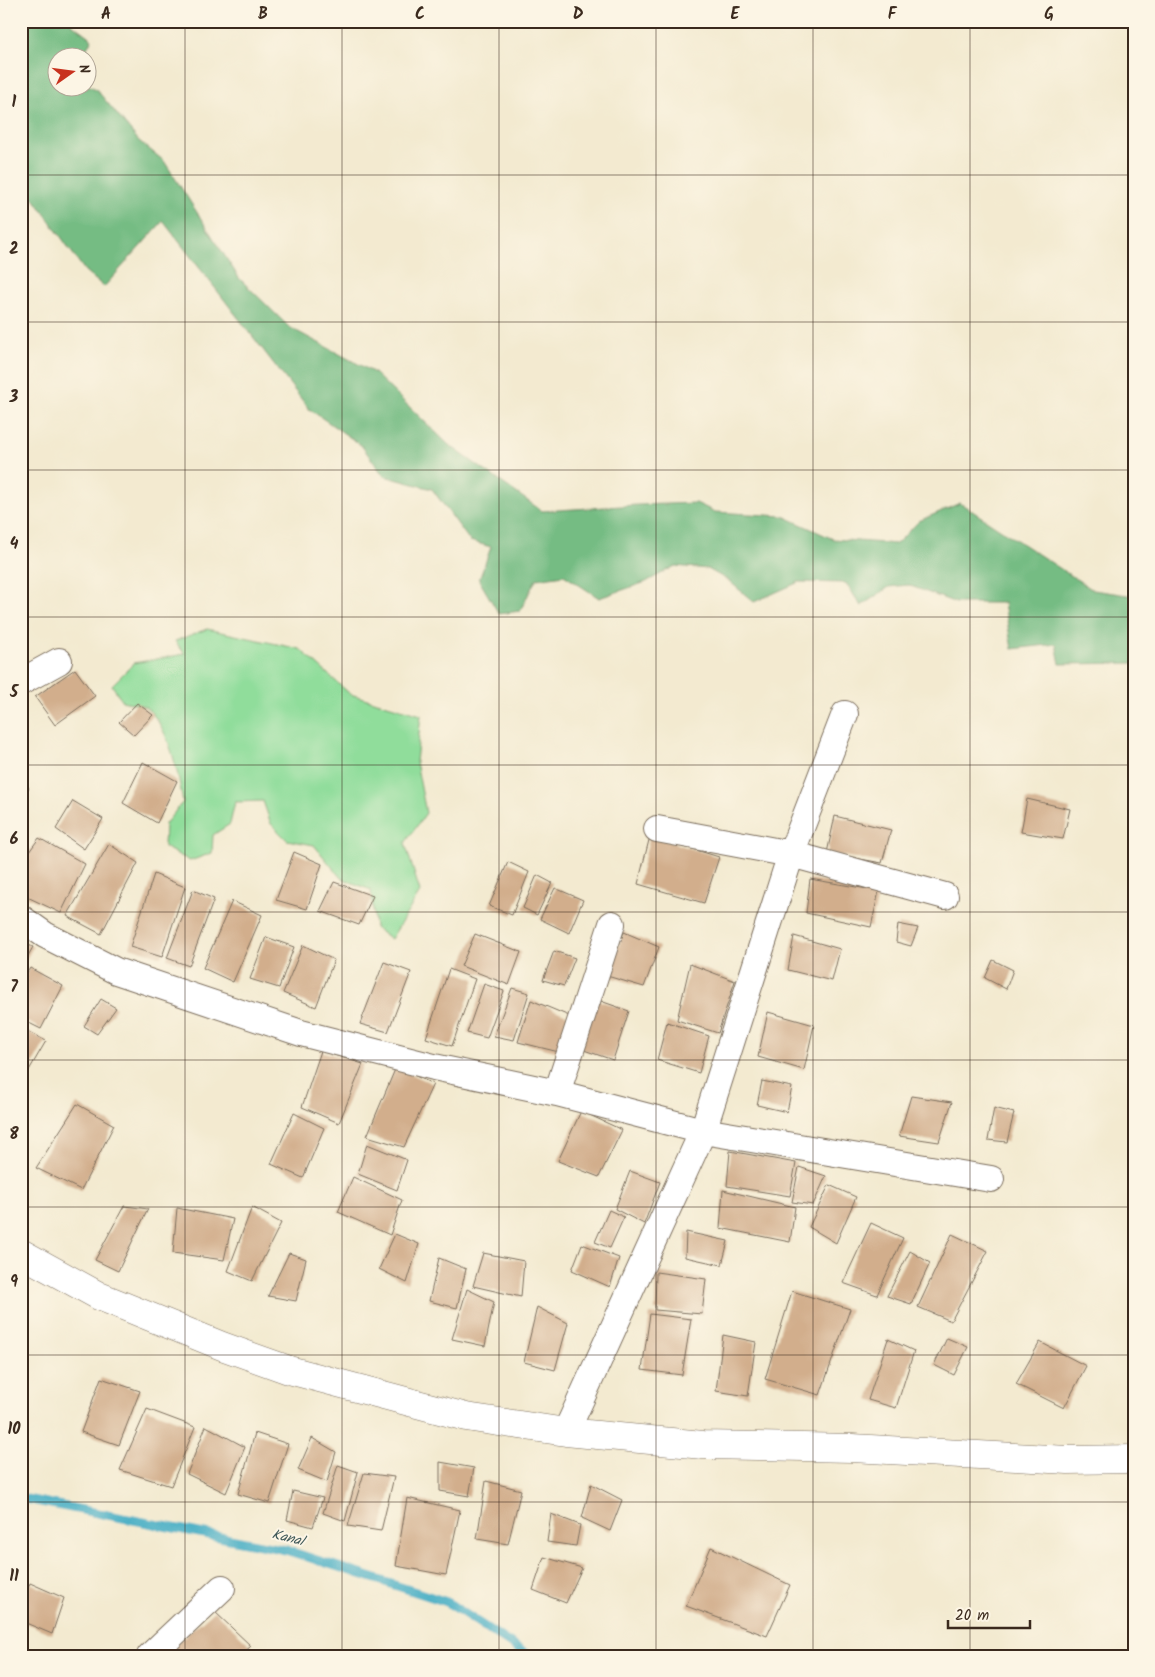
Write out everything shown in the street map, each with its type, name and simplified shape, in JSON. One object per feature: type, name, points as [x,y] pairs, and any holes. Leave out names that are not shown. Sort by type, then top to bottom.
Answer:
[{"type":"highway","points":[[21,1253],[99,1296],[222,1346],[289,1370],[466,1416],[566,1432],[703,1445],[852,1448],[1068,1460],[1134,1460]]},
{"type":"street","points":[[21,682],[59,661]]},
{"type":"street","points":[[566,1432],[703,1131],[790,854],[845,714]]},
{"type":"street","points":[[657,829],[790,854],[945,896]]},
{"type":"street","points":[[21,918],[45,935],[116,971],[292,1030],[434,1067],[557,1093],[703,1131],[991,1179]]},
{"type":"street","points":[[557,1093],[612,924]]},
{"type":"street","points":[[150,1656],[222,1588]]},
{"type":"green space","points":[[21,21],[68,21],[92,39],[87,48],[48,48],[48,98],[98,98],[98,91],[139,141],[164,161],[239,278],[289,327],[373,372],[449,445],[542,511],[696,503],[715,512],[783,516],[833,539],[896,544],[919,521],[960,503],[1093,590],[1134,596],[1134,663],[1060,664],[1056,644],[1012,649],[1004,603],[956,603],[908,585],[889,587],[861,606],[846,583],[799,582],[754,602],[729,581],[708,569],[675,566],[646,582],[599,598],[564,575],[536,579],[520,611],[499,614],[479,580],[491,547],[470,541],[432,489],[384,476],[361,445],[309,409],[163,221],[104,287],[85,271],[21,180]]},
{"type":"green space","points":[[207,629],[300,649],[350,694],[421,715],[416,762],[426,813],[405,843],[420,892],[391,939],[375,928],[371,890],[341,878],[314,845],[287,840],[271,824],[263,801],[235,802],[230,824],[213,835],[212,853],[190,861],[164,847],[165,824],[183,802],[172,752],[162,728],[148,709],[122,701],[112,685],[134,663],[185,654],[175,641]]},
{"type":"building","points":[[75,669],[95,696],[55,725],[35,697]]},
{"type":"building","points":[[137,703],[153,715],[134,735],[119,722]]},
{"type":"building","points":[[143,762],[177,781],[157,823],[123,803]]},
{"type":"building","points":[[21,779],[29,788],[21,795]]},
{"type":"building","points":[[1027,799],[1070,809],[1063,839],[1021,832]]},
{"type":"building","points":[[73,801],[103,819],[84,849],[56,829]]},
{"type":"building","points":[[835,816],[891,830],[882,863],[827,853]]},
{"type":"building","points":[[650,836],[719,857],[704,903],[638,884]]},
{"type":"building","points":[[39,838],[85,864],[61,913],[21,894],[21,863]]},
{"type":"building","points":[[109,844],[138,863],[101,934],[67,916]]},
{"type":"building","points":[[294,852],[322,864],[307,909],[276,900]]},
{"type":"building","points":[[508,862],[529,872],[512,915],[489,906]]},
{"type":"building","points":[[154,874],[185,887],[162,957],[130,947]]},
{"type":"building","points":[[537,875],[552,883],[537,915],[523,908]]},
{"type":"building","points":[[810,879],[879,891],[871,927],[806,913]]},
{"type":"building","points":[[334,882],[373,896],[359,925],[320,911]]},
{"type":"building","points":[[555,888],[583,900],[569,933],[540,919]]},
{"type":"building","points":[[193,890],[214,899],[189,966],[167,958]]},
{"type":"building","points":[[232,901],[262,915],[233,982],[203,968]]},
{"type":"building","points":[[898,924],[918,928],[911,946],[896,942]]},
{"type":"building","points":[[624,932],[659,947],[644,987],[607,976]]},
{"type":"building","points":[[475,934],[521,952],[509,985],[461,966]]},
{"type":"building","points":[[794,936],[840,949],[832,981],[788,970]]},
{"type":"building","points":[[266,937],[294,947],[279,988],[250,979]]},
{"type":"building","points":[[21,942],[33,947],[21,968]]},
{"type":"building","points":[[303,945],[334,960],[316,1007],[283,993]]},
{"type":"building","points":[[554,951],[575,958],[564,986],[543,980]]},
{"type":"building","points":[[993,960],[1013,970],[1006,989],[985,978]]},
{"type":"building","points":[[384,962],[411,972],[388,1032],[360,1024]]},
{"type":"building","points":[[690,964],[735,981],[718,1033],[677,1020]]},
{"type":"building","points":[[30,968],[63,986],[41,1029],[21,1019],[21,982]]},
{"type":"building","points":[[449,969],[475,979],[452,1046],[426,1038]]},
{"type":"building","points":[[484,984],[504,991],[487,1038],[467,1033]]},
{"type":"building","points":[[512,988],[529,993],[514,1040],[494,1036]]},
{"type":"building","points":[[101,999],[116,1008],[97,1034],[84,1026]]},
{"type":"building","points":[[595,999],[629,1011],[613,1060],[578,1048]]},
{"type":"building","points":[[531,1000],[574,1018],[563,1053],[518,1042]]},
{"type":"building","points":[[768,1012],[814,1025],[804,1070],[758,1057]]},
{"type":"building","points":[[667,1022],[709,1036],[699,1073],[657,1060]]},
{"type":"building","points":[[21,1028],[46,1041],[21,1084]]},
{"type":"building","points":[[321,1051],[363,1064],[339,1123],[302,1107]]},
{"type":"building","points":[[396,1067],[433,1084],[404,1147],[367,1136]]},
{"type":"building","points":[[762,1081],[792,1087],[787,1112],[757,1105]]},
{"type":"building","points":[[911,1096],[952,1102],[939,1142],[899,1136]]},
{"type":"building","points":[[77,1104],[114,1125],[81,1190],[36,1168]]},
{"type":"building","points":[[994,1108],[1014,1113],[1007,1142],[988,1140]]},
{"type":"building","points":[[581,1111],[622,1130],[599,1177],[558,1161]]},
{"type":"building","points":[[294,1113],[324,1128],[303,1178],[271,1164]]},
{"type":"building","points":[[367,1144],[407,1160],[397,1190],[358,1174]]},
{"type":"building","points":[[730,1151],[796,1163],[790,1196],[727,1186]]},
{"type":"building","points":[[799,1167],[826,1176],[813,1205],[792,1202]]},
{"type":"building","points":[[630,1171],[660,1182],[644,1224],[615,1209]]},
{"type":"building","points":[[353,1177],[402,1200],[390,1235],[338,1212]]},
{"type":"building","points":[[829,1185],[856,1197],[836,1243],[809,1227]]},
{"type":"building","points":[[723,1190],[795,1207],[790,1242],[720,1228]]},
{"type":"building","points":[[124,1206],[148,1209],[118,1271],[95,1260]]},
{"type":"building","points":[[252,1207],[281,1223],[252,1281],[228,1271]]},
{"type":"building","points":[[177,1208],[233,1219],[224,1260],[173,1253]]},
{"type":"building","points":[[609,1210],[624,1217],[610,1248],[595,1242]]},
{"type":"building","points":[[871,1223],[903,1238],[877,1295],[843,1283]]},
{"type":"building","points":[[686,1232],[728,1241],[722,1265],[685,1257]]},
{"type":"building","points":[[395,1234],[419,1244],[407,1283],[379,1269]]},
{"type":"building","points":[[952,1234],[988,1251],[951,1321],[918,1307]]},
{"type":"building","points":[[582,1244],[619,1258],[610,1287],[572,1270]]},
{"type":"building","points":[[910,1251],[930,1263],[911,1304],[887,1296]]},
{"type":"building","points":[[289,1253],[306,1259],[296,1301],[268,1296]]},
{"type":"building","points":[[483,1253],[524,1261],[521,1297],[473,1286]]},
{"type":"building","points":[[439,1258],[466,1269],[457,1308],[429,1301]]},
{"type":"building","points":[[656,1272],[706,1279],[702,1314],[655,1310]]},
{"type":"building","points":[[467,1289],[494,1302],[485,1346],[452,1339]]},
{"type":"building","points":[[792,1291],[850,1309],[820,1395],[765,1379]]},
{"type":"building","points":[[537,1307],[568,1323],[555,1370],[524,1362]]},
{"type":"building","points":[[650,1314],[691,1319],[682,1375],[642,1370]]},
{"type":"building","points":[[723,1335],[756,1342],[748,1396],[716,1391]]},
{"type":"building","points":[[947,1338],[968,1347],[954,1375],[934,1365]]},
{"type":"building","points":[[888,1339],[914,1351],[896,1408],[868,1400]]},
{"type":"building","points":[[1040,1342],[1086,1366],[1064,1408],[1016,1384]]},
{"type":"building","points":[[101,1378],[140,1391],[119,1445],[81,1432]]},
{"type":"building","points":[[147,1409],[195,1427],[171,1486],[120,1470]]},
{"type":"building","points":[[206,1426],[245,1447],[226,1493],[187,1474]]},
{"type":"building","points":[[255,1433],[288,1444],[269,1503],[238,1494]]},
{"type":"building","points":[[312,1438],[336,1452],[327,1482],[298,1470]]},
{"type":"building","points":[[440,1462],[474,1468],[469,1496],[440,1491]]},
{"type":"building","points":[[338,1465],[358,1472],[345,1521],[323,1513]]},
{"type":"building","points":[[364,1473],[394,1477],[381,1531],[348,1526]]},
{"type":"building","points":[[486,1481],[521,1490],[508,1544],[477,1539]]},
{"type":"building","points":[[591,1484],[622,1500],[610,1531],[582,1518]]},
{"type":"building","points":[[293,1491],[323,1498],[313,1527],[287,1520]]},
{"type":"building","points":[[407,1498],[460,1510],[446,1575],[396,1566]]},
{"type":"building","points":[[551,1514],[580,1525],[576,1546],[547,1542]]},
{"type":"building","points":[[711,1547],[790,1585],[767,1636],[686,1606]]},
{"type":"building","points":[[544,1557],[582,1568],[566,1603],[533,1590]]},
{"type":"building","points":[[30,1583],[64,1598],[52,1634],[21,1621],[21,1606]]},
{"type":"building","points":[[214,1611],[251,1646],[240,1656],[162,1656]]},
{"type":"waterway","name":"Kanal","points":[[21,1498],[286,1550],[447,1602],[529,1656]]}]
